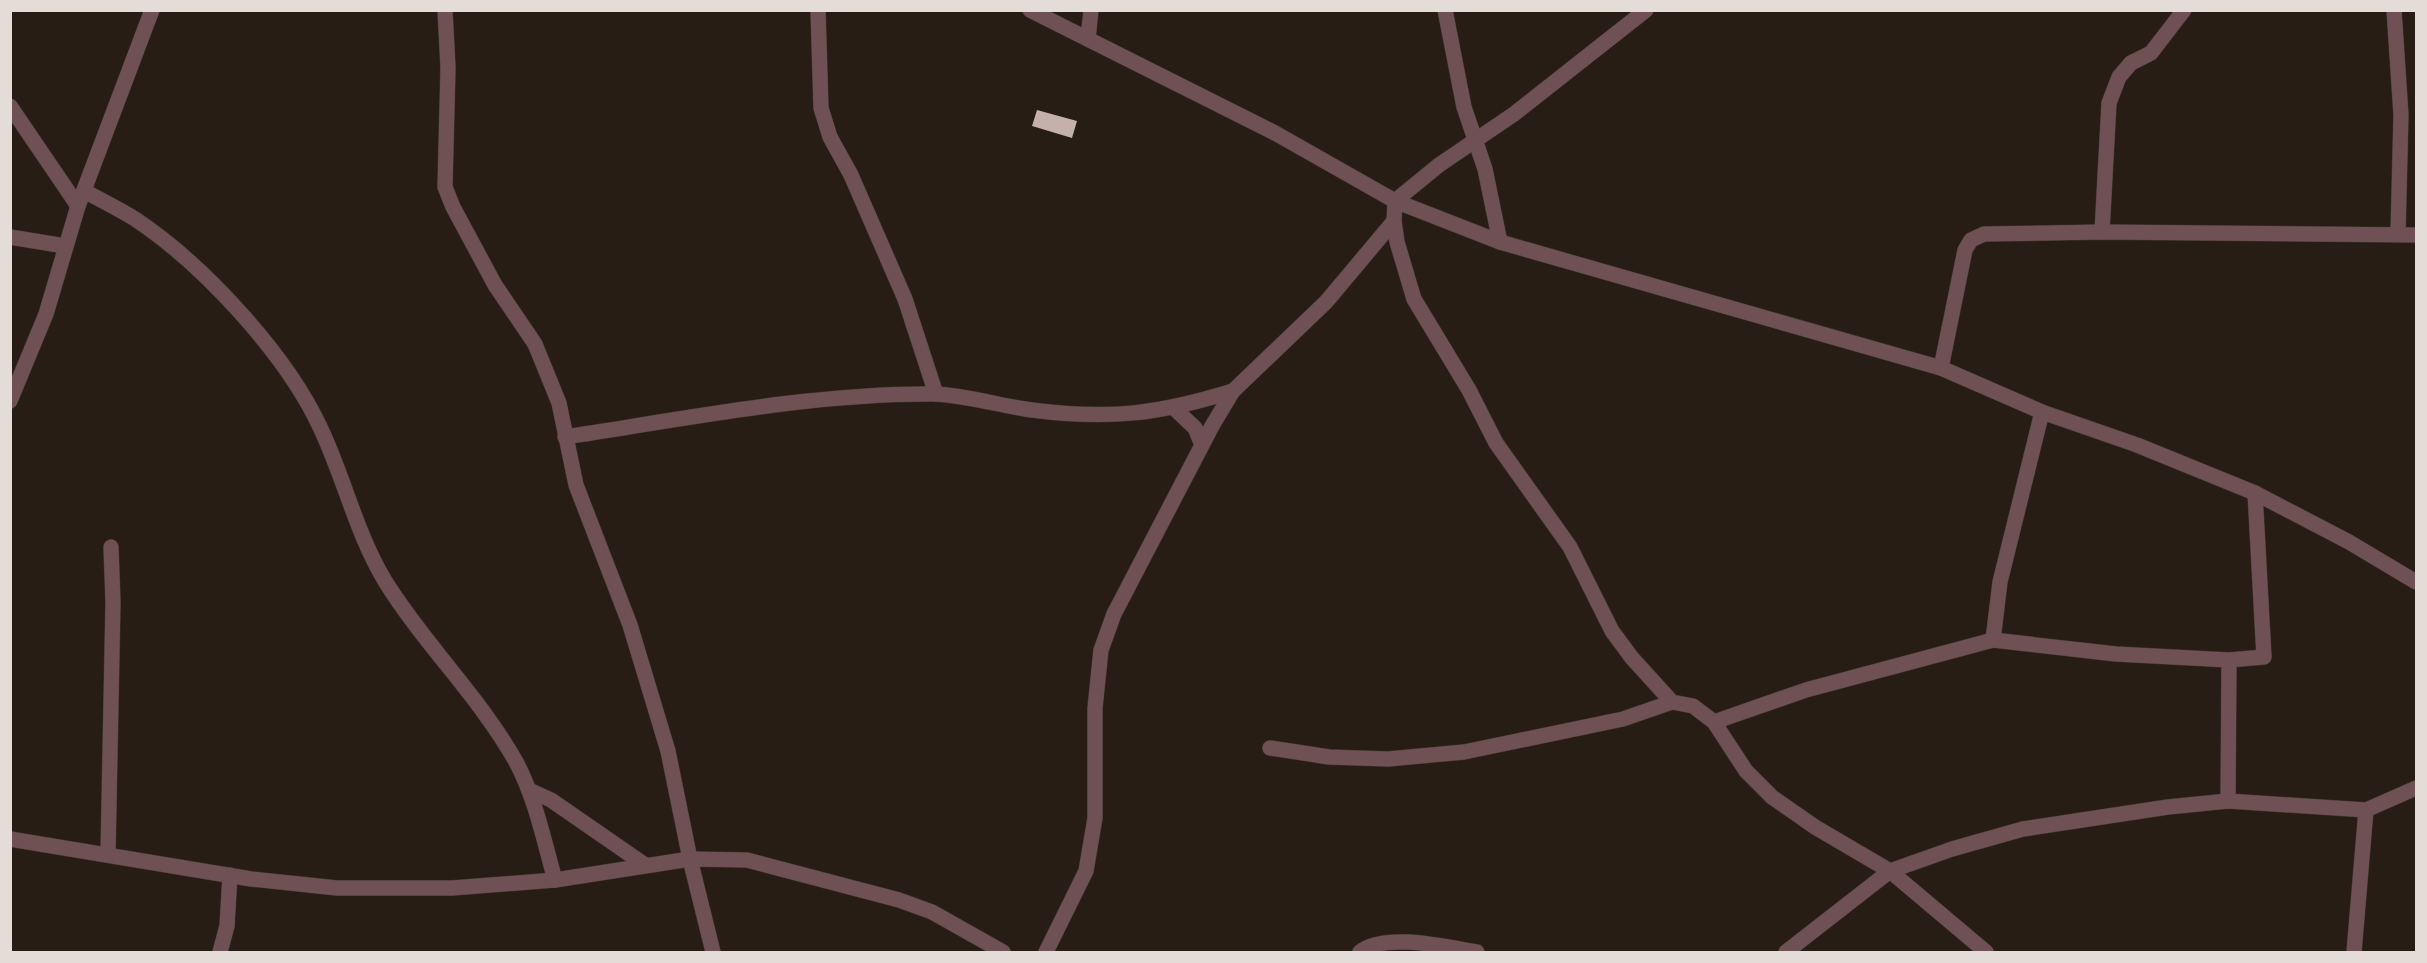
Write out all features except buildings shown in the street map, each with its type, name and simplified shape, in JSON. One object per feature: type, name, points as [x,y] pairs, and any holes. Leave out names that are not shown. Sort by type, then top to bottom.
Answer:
[{"type":"street","points":[[10,401],[46,314],[78,206],[152,10]]},
{"type":"street","points":[[445,10],[448,68],[445,187],[453,207],[495,285],[536,344],[559,403],[576,485],[630,625],[668,751],[690,859],[713,952]]},
{"type":"street","points":[[818,10],[821,108],[830,137],[855,185],[905,299],[936,394]]},
{"type":"street","points":[[1030,10],[1275,133],[1395,201],[1500,242],[1941,368],[2042,412],[2137,445],[2255,493],[2349,542],[2416,582]]},
{"type":"street","points":[[1088,39],[1091,10]]},
{"type":"street","points":[[1445,10],[1464,107],[1485,169],[1500,242]]},
{"type":"street","points":[[1646,10],[1475,142],[1439,165],[1395,201],[1394,221],[1414,298],[1469,390],[1496,443],[1570,547],[1612,631],[1652,682],[1672,702]]},
{"type":"street","points":[[2102,232],[2109,103],[2112,94],[2119,77],[2131,63],[2151,53],[2160,44],[2184,10]]},
{"type":"street","points":[[2394,10],[2401,115],[2398,233]]},
{"type":"street","points":[[10,106],[78,206]]},
{"type":"street","points":[[84,191],[135,219],[177,252],[233,306],[303,392],[341,475],[373,561],[419,630],[487,715],[516,762],[529,790],[555,880]]},
{"type":"street","points":[[1047,952],[1086,871],[1095,818],[1095,708],[1101,650],[1114,614],[1202,445],[1233,392],[1326,302],[1394,221]]},
{"type":"street","points":[[1941,368],[1965,250],[1971,240],[1984,234],[2102,232],[2398,233],[2416,235]]},
{"type":"street","points":[[10,237],[65,246]]},
{"type":"street","points":[[565,437],[798,403],[936,394],[1082,416],[1119,416],[1174,408],[1233,392]]},
{"type":"street","points":[[1174,408],[1195,429],[1202,445]]},
{"type":"street","points":[[1993,640],[2000,582],[2042,412]]},
{"type":"street","points":[[1714,722],[1806,690],[1993,640],[2116,654],[2229,660],[2264,657],[2266,650],[2255,493]]},
{"type":"street","points":[[108,854],[113,602],[111,547]]},
{"type":"street","points":[[2228,801],[2229,660]]},
{"type":"street","points":[[1269,748],[1329,757],[1388,759],[1464,752],[1623,720],[1672,702],[1693,706],[1714,722],[1746,771],[1772,797],[1815,827],[1890,872],[1986,952]]},
{"type":"street","points":[[1786,952],[1890,872],[1952,849],[2024,829],[2168,807],[2228,801],[2366,810],[2416,788]]},
{"type":"street","points":[[529,790],[551,800],[645,865]]},
{"type":"street","points":[[2354,952],[2366,810]]},
{"type":"street","points":[[10,839],[230,875],[337,888],[452,888],[555,880],[690,859],[747,860],[899,900],[933,912],[1003,952]]},
{"type":"street","points":[[220,952],[227,926],[230,875]]},
{"type":"street","points":[[1360,952],[1369,945],[1390,941],[1477,952]]}]
